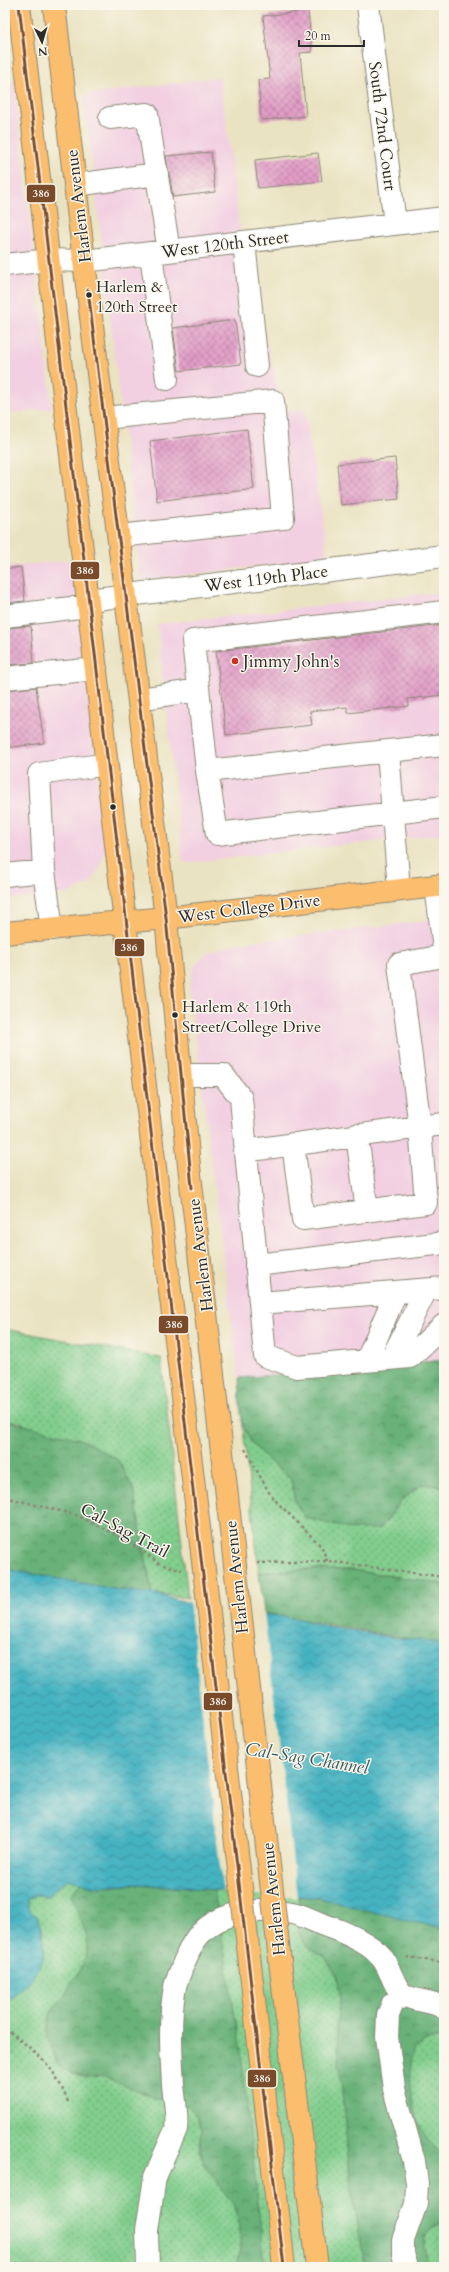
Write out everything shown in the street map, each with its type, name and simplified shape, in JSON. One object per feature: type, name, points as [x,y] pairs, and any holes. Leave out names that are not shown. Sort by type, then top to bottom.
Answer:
[{"type":"main road","name":"Harlem Avenue","points":[[19,5],[125,922],[201,1544],[284,2267]]},
{"type":"main road","name":"Harlem Avenue","points":[[54,5],[84,261],[166,918],[181,1075],[232,1540],[280,1961],[317,2267]]},
{"type":"main road","name":"West College Drive","points":[[5,933],[166,918],[440,885]]},
{"type":"street","name":"South 72nd Court","points":[[368,5],[395,224]]},
{"type":"street","points":[[110,118],[147,114],[157,174],[167,379]]},
{"type":"street","points":[[75,185],[157,174]]},
{"type":"street","name":"West 120th Street","points":[[5,265],[49,260],[84,261],[444,218]]},
{"type":"street","points":[[244,242],[257,366]]},
{"type":"street","points":[[104,418],[273,401],[284,518],[119,536]]},
{"type":"street","name":"West 119th Place","points":[[5,616],[126,596],[444,556]]},
{"type":"street","points":[[444,612],[193,641],[207,771],[217,834],[444,807]]},
{"type":"street","points":[[5,678],[96,669]]},
{"type":"street","points":[[139,699],[198,690]]},
{"type":"street","points":[[207,771],[444,745]]},
{"type":"street","points":[[388,752],[399,890]]},
{"type":"street","points":[[52,929],[44,871],[39,774],[107,764]]},
{"type":"street","points":[[5,875],[44,871]]},
{"type":"street","points":[[440,885],[444,949]]},
{"type":"street","points":[[293,1144],[303,1219],[426,1203],[420,1127],[399,964],[444,956]]},
{"type":"street","points":[[181,1075],[223,1075],[240,1098],[265,1356],[297,1367],[410,1357],[444,1325]]},
{"type":"street","points":[[245,1151],[444,1124]]},
{"type":"street","points":[[357,1135],[367,1211]]},
{"type":"street","points":[[256,1265],[444,1243]]},
{"type":"street","points":[[260,1303],[420,1290]]},
{"type":"street","points":[[380,1359],[420,1290]]},
{"type":"street","points":[[380,1359],[420,1290]]},
{"type":"street","points":[[148,2267],[147,2230],[155,2177],[176,2129],[177,2121],[173,2084],[172,2035],[175,1986],[188,1953],[200,1933],[218,1920],[235,1914],[257,1911],[276,1911],[294,1914],[336,1929],[378,1953],[393,1975],[396,1987],[403,1995],[430,2002],[444,2008]]},
{"type":"street","points":[[403,1995],[393,2003],[388,2015],[387,2037],[394,2089],[414,2161],[417,2184],[416,2204],[403,2240],[403,2254],[407,2267]]},
{"type":"path","points":[[241,1442],[271,1496],[322,1547],[327,1561]]},
{"type":"path","name":"Cal-Sag Trail","points":[[5,1498],[76,1515],[125,1539],[160,1564],[174,1569],[187,1571]]},
{"type":"path","points":[[257,1563],[327,1561],[444,1577]]},
{"type":"path","points":[[378,1953],[444,1963]]},
{"type":"path","points":[[5,2028],[44,2059],[55,2072],[68,2102]]},
{"type":"shaded area","points":[[220,77],[240,230],[283,411],[305,410],[328,558],[141,580],[84,95]]},
{"type":"shaded area","points":[[14,82],[52,408],[5,414],[5,83]]},
{"type":"shaded area","points":[[73,560],[105,850],[100,868],[89,884],[64,895],[5,899],[5,567]]},
{"type":"shaded area","points":[[444,592],[444,834],[183,863],[157,624]]},
{"type":"shaded area","points":[[444,919],[444,1360],[239,1378],[189,987],[193,969],[205,953],[232,944]]},
{"type":"green space","points":[[5,1329],[161,1358],[188,1598],[152,1593],[133,1488],[20,1422],[5,1420]]},
{"type":"green space","points":[[444,1360],[444,1487],[422,1484],[401,1501],[380,1529],[351,1529],[305,1518],[295,1502],[291,1478],[260,1453],[245,1429],[240,1409],[239,1378]]},
{"type":"green space","points":[[242,1419],[255,1446],[267,1459],[291,1478],[295,1502],[380,1529],[401,1501],[422,1484],[444,1487],[444,1584],[352,1570],[308,1569],[259,1573]]},
{"type":"green space","points":[[5,1420],[83,1440],[118,1460],[133,1488],[152,1593],[119,1590],[5,1569]]},
{"type":"green space","points":[[308,1569],[352,1570],[444,1584],[444,1645],[264,1613],[259,1573]]},
{"type":"green space","points":[[67,1879],[320,1898],[444,1928],[444,2267],[5,2267],[5,1917],[43,1934],[37,1916],[32,1913],[29,1907],[28,1899],[36,1895],[48,1896]]},
{"type":"green space","points":[[82,1883],[99,1887],[139,1884],[214,1890],[241,2052],[265,2267],[236,2267],[240,2249],[240,2226],[233,2204],[204,2165],[200,2147],[202,2129],[196,2115],[187,2106],[139,2092],[102,2076],[84,2077],[70,2073],[57,2063],[47,2034],[50,2014],[65,1995],[84,1962],[88,1939],[71,1895]]},
{"type":"green space","points":[[300,1896],[336,1901],[444,1928],[444,2035],[427,2041],[413,2050],[411,2064],[411,2093],[418,2121],[424,2134],[444,2155],[444,2224],[430,2230],[424,2246],[430,2267],[365,2267],[350,2179],[336,2025],[341,1999],[337,1976],[325,1957],[307,1946],[299,1934],[298,1912]]},
{"type":"water","name":"Cal-Sag Channel","points":[[5,1569],[119,1590],[152,1593],[191,1603],[299,1619],[322,1625],[398,1638],[433,1641],[444,1645],[444,1928],[408,1921],[320,1898],[139,1884],[99,1887],[67,1879],[48,1896],[36,1895],[28,1899],[29,1907],[32,1913],[37,1916],[42,1933],[44,1946],[43,1957],[40,1966],[34,1975],[5,2005]]},
{"type":"pier","points":[[189,1600],[264,1612],[297,1898],[223,1892]]},
{"type":"building","points":[[308,11],[312,52],[300,53],[306,116],[261,120],[258,80],[270,79],[263,16]]},
{"type":"building","points":[[211,152],[215,192],[173,197],[166,156]]},
{"type":"building","points":[[318,153],[322,181],[258,188],[255,160]]},
{"type":"building","points":[[235,320],[241,364],[179,371],[173,328]]},
{"type":"building","points":[[247,429],[254,489],[157,501],[150,441]]},
{"type":"building","points":[[395,458],[399,499],[341,505],[337,464]]},
{"type":"building","points":[[21,567],[25,601],[5,603],[5,569]]},
{"type":"building","points":[[444,625],[444,695],[408,699],[409,706],[348,713],[347,707],[310,711],[312,725],[226,735],[216,651]]},
{"type":"building","points":[[31,626],[34,663],[5,665],[5,628]]},
{"type":"building","points":[[36,687],[44,743],[5,748],[5,690]]},
{"type":"transit line","name":"386","points":[[19,5],[284,2267]]},
{"type":"transit line","name":"386","points":[[88,290],[166,918],[192,1188]]},
{"type":"place","name":"Harlem & 120th Street","points":[[89,295]]},
{"type":"place","name":"Jimmy John's","points":[[235,661]]},
{"type":"place","name":"Harlem & 119th Street/College Drive","points":[[175,1015]]}]
